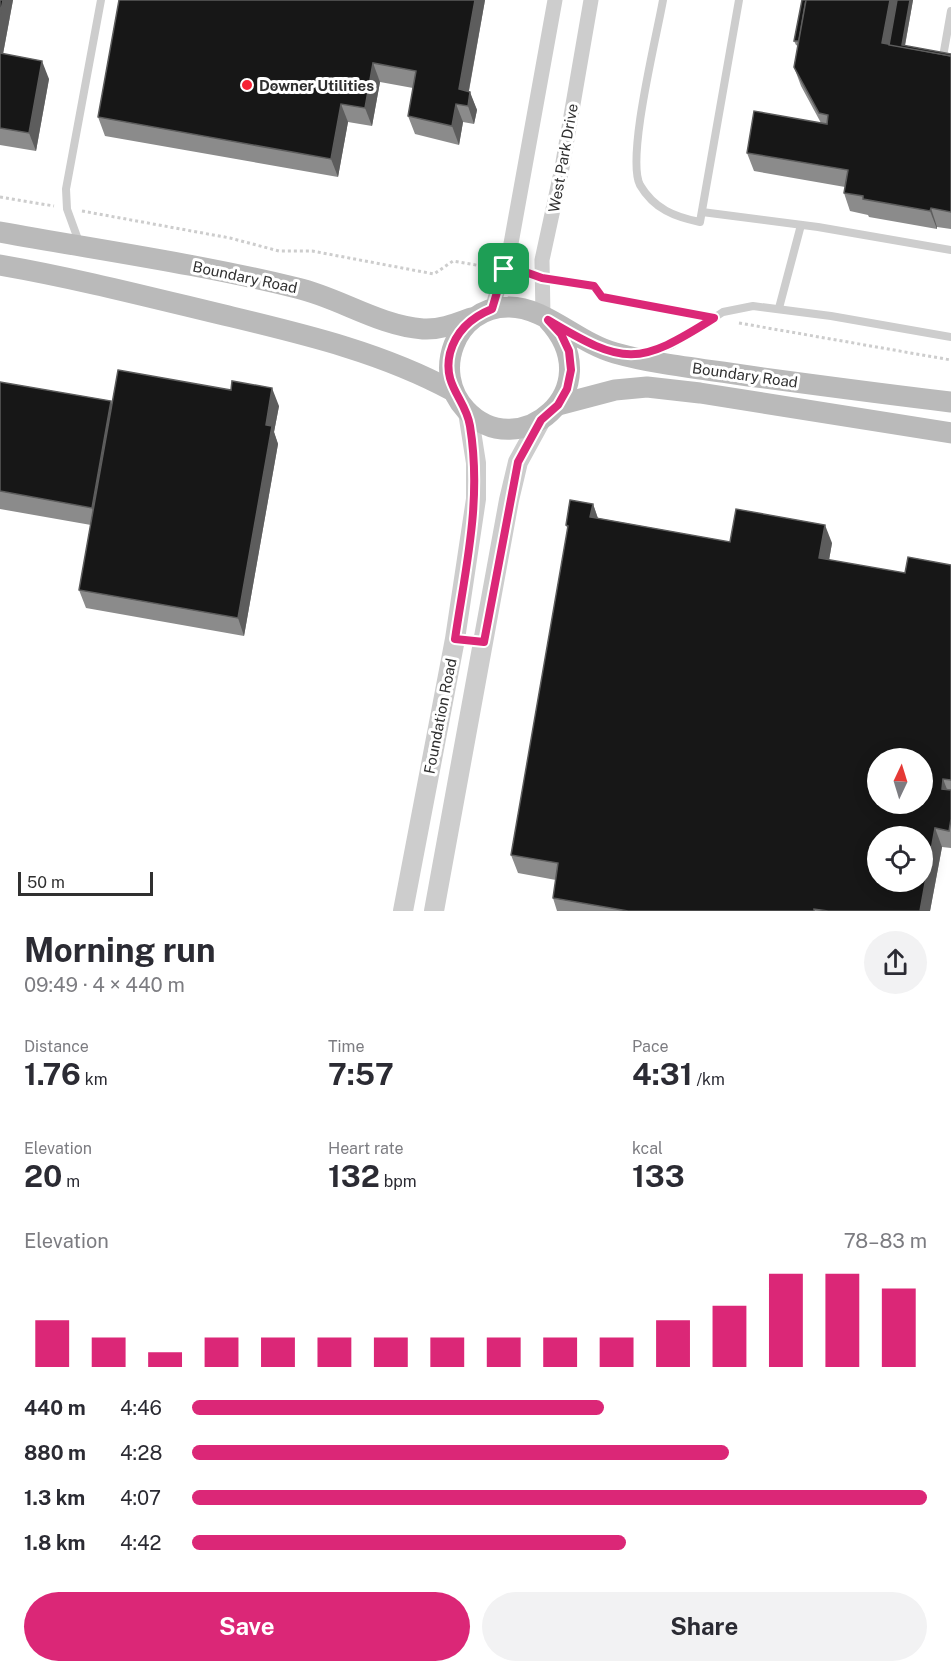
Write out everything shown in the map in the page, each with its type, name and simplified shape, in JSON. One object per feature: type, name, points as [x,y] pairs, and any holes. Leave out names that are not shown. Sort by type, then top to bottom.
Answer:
[{"type":"main road","name":"Boundary Road","points":[[0,232],[248,276],[303,289],[373,318],[424,329],[446,327],[487,311]]},
{"type":"main road","points":[[1,266],[77,279],[365,351],[423,375],[453,391]]},
{"type":"main road","points":[[518,307],[545,318],[561,334],[569,351],[571,370],[567,389],[558,405],[541,420],[522,427],[503,428],[484,423],[468,412],[453,391],[449,374],[450,355],[456,338],[467,323],[487,311],[518,307]]},
{"type":"main road","name":"Boundary Road","points":[[545,318],[583,341],[631,356],[683,366],[951,402]]},
{"type":"main road","name":"Boundary Road","points":[[558,405],[615,390],[647,387],[700,393],[951,433]]},
{"type":"street","points":[[487,311],[504,269],[555,0]]},
{"type":"street","name":"West Park Drive","points":[[545,318],[542,260],[562,168],[591,0]]},
{"type":"street","name":"Foundation Road","points":[[403,911],[455,639],[476,499],[476,463],[468,412]]},
{"type":"street","name":"Foundation Road","points":[[434,911],[518,462],[541,420]]},
{"type":"street","points":[[455,639],[484,642]]},
{"type":"lane","points":[[81,246],[67,209],[66,189],[100,0]]},
{"type":"lane","points":[[663,0],[635,155],[639,183],[655,205],[670,215],[700,222],[739,0]]},
{"type":"lane","points":[[944,51],[951,11]]},
{"type":"lane","points":[[702,212],[801,225],[951,250]]},
{"type":"lane","points":[[779,308],[801,225]]},
{"type":"lane","points":[[631,356],[650,353],[672,345],[714,318],[736,308],[779,308],[951,337]]},
{"type":"path","points":[[0,197],[230,238],[279,251],[312,251],[434,274],[453,261],[504,269]]},
{"type":"path","points":[[542,278],[594,286],[602,297],[951,360]]},
{"type":"building","name":"Downer Utilities","points":[[119,0],[475,0],[459,89],[470,92],[468,106],[456,104],[452,126],[408,116],[416,71],[373,63],[365,108],[341,104],[331,159],[98,117]]},
{"type":"building","points":[[802,0],[806,0],[799,41],[794,41]]},
{"type":"building","points":[[806,0],[890,0],[882,43],[951,56],[951,212],[931,208],[930,211],[863,199],[863,196],[844,193],[848,170],[747,153],[754,111],[827,124],[828,115],[819,113],[794,67]]},
{"type":"building","points":[[897,0],[910,0],[902,45],[951,54],[951,56],[889,45]]},
{"type":"building","points":[[0,53],[42,61],[29,133],[0,128]]},
{"type":"building","points":[[118,370],[231,390],[232,381],[272,388],[266,425],[272,426],[238,618],[79,590]]},
{"type":"building","points":[[0,382],[111,401],[92,508],[0,491]]},
{"type":"building","points":[[570,500],[593,504],[590,517],[730,542],[736,509],[825,525],[819,558],[905,573],[908,557],[951,565],[951,780],[943,779],[942,789],[951,790],[949,831],[935,828],[933,839],[933,826],[867,826],[867,892],[923,892],[920,911],[814,909],[814,911],[628,911],[553,898],[558,863],[511,855],[568,526],[566,525]]},
{"type":"place","name":"Downer Utilities","points":[[247,85]]},
{"type":"route","points":[[504,269],[517,269],[542,278],[594,286],[602,297],[714,318],[672,345],[650,353],[631,356],[615,353],[583,341],[548,320],[561,334],[569,351],[571,370],[567,389],[558,405],[541,420],[518,462],[484,642],[455,639],[476,499],[476,463],[468,412],[459,403],[453,391],[449,374],[450,355],[456,338],[467,323],[492,309],[504,269]]}]
